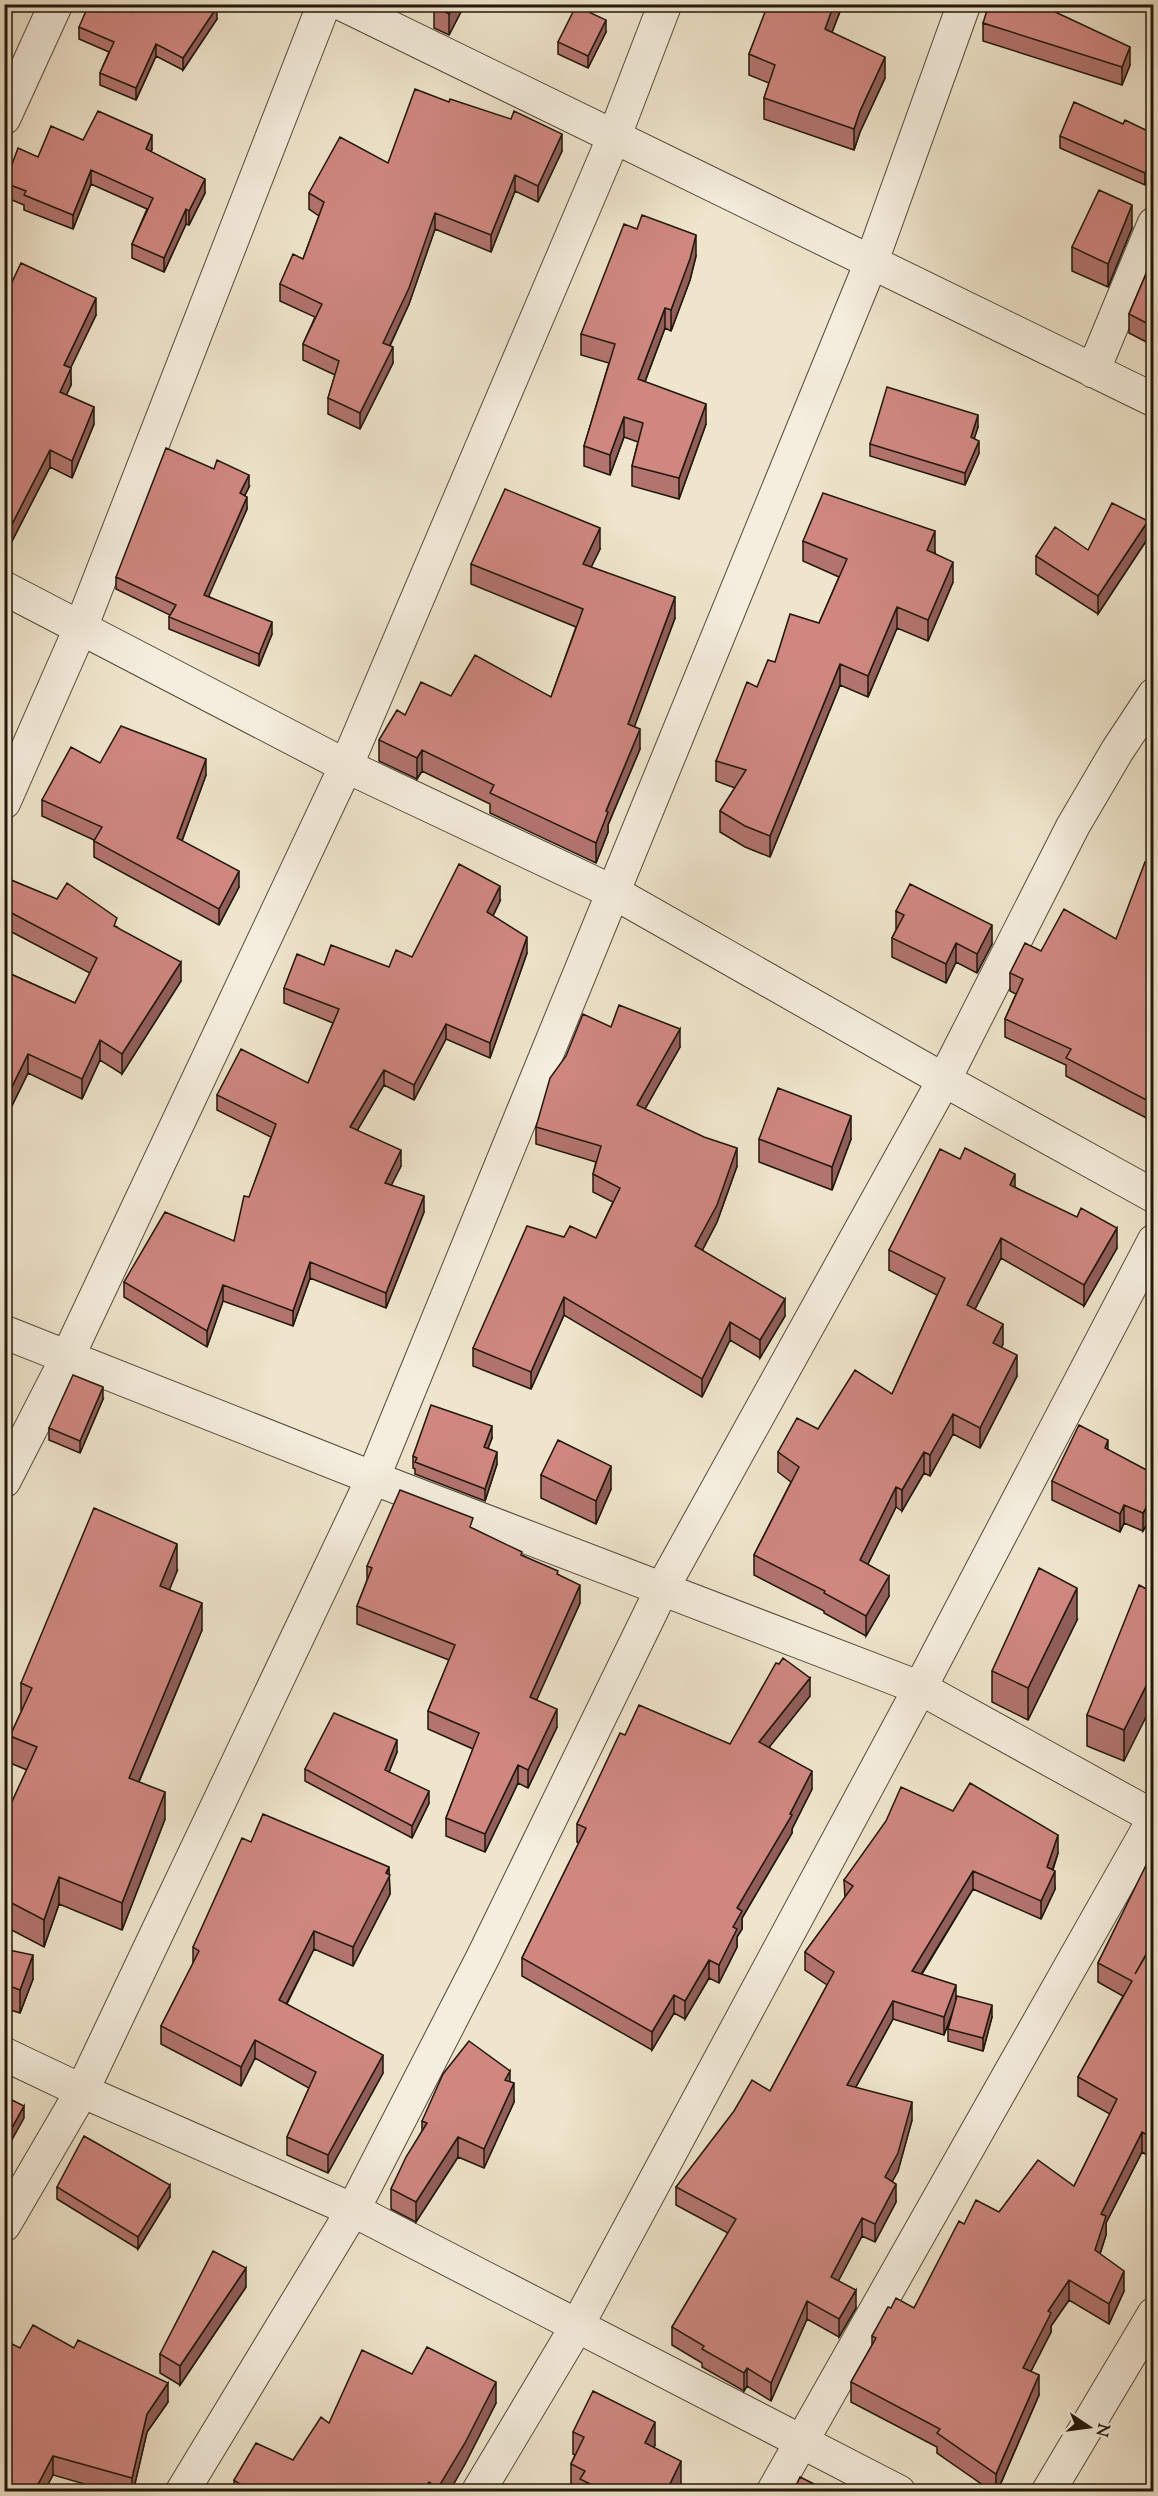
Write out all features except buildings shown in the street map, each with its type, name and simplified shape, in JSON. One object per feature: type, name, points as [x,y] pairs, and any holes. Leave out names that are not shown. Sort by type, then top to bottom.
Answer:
[{"type":"street","points":[[4,118],[56,4]]},
{"type":"street","points":[[4,802],[81,627],[324,4]]},
{"type":"street","points":[[342,4],[1154,400]]},
{"type":"street","points":[[4,1481],[68,1356],[346,766],[614,137],[665,4]]},
{"type":"street","points":[[4,2225],[82,2091],[373,1478],[871,263],[964,4]]},
{"type":"street","points":[[1093,371],[1154,224]]},
{"type":"street","points":[[4,588],[346,766],[613,892],[1154,1196]]},
{"type":"street","points":[[182,2492],[353,2210],[483,1957],[663,1587],[944,1080],[1073,826],[1117,751],[1154,695]]},
{"type":"street","points":[[478,2492],[577,2326],[920,1688],[1154,1241]]},
{"type":"street","points":[[4,1332],[373,1478],[663,1587],[920,1688],[1154,1818],[773,2492]]},
{"type":"street","points":[[4,2054],[82,2091],[353,2210],[899,2492]]},
{"type":"street","points":[[1048,2492],[1154,2314]]}]
